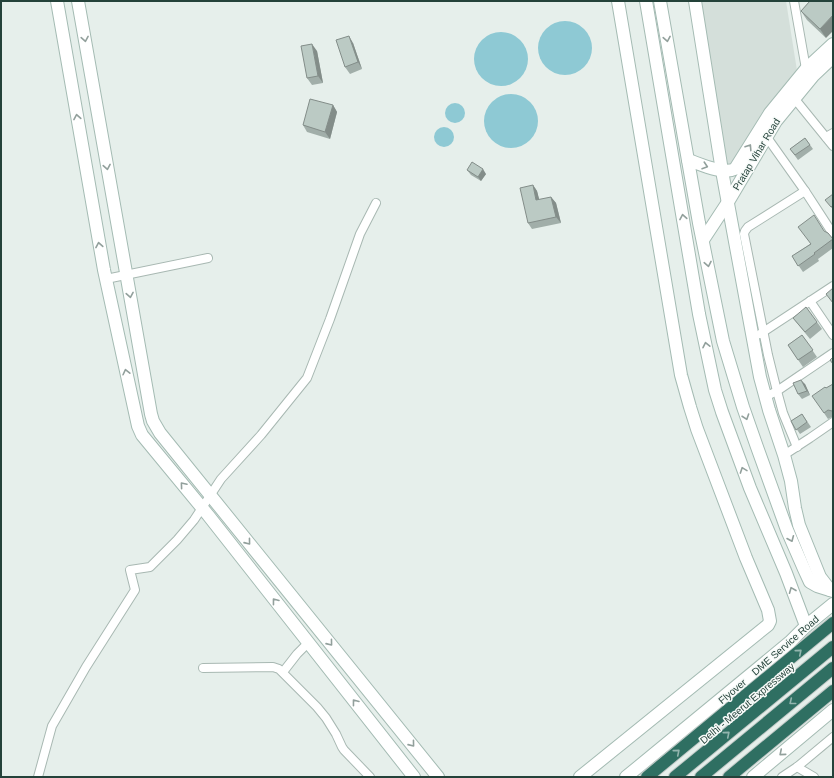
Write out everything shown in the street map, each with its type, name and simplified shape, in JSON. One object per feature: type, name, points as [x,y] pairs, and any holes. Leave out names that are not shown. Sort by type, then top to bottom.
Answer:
[{"type":"highway","name":"Flyover","points":[[647,777],[833,623]]},
{"type":"highway","name":"Delhi - Meerut Expressway","points":[[675,777],[833,647]]},
{"type":"highway","points":[[701,777],[833,668]]},
{"type":"highway","points":[[728,777],[833,691]]},
{"type":"street","points":[[57,1],[106,279],[138,426],[142,435],[414,777]]},
{"type":"street","points":[[78,1],[153,421],[160,433],[438,777]]},
{"type":"street","points":[[580,777],[768,625],[770,621],[768,610],[746,558],[697,429],[681,375],[618,1]]},
{"type":"street","points":[[646,1],[699,314],[719,404],[750,488],[786,573],[806,626]]},
{"type":"street","points":[[660,1],[688,160],[723,341],[740,397],[774,495],[804,570],[810,582],[831,591]]},
{"type":"street","points":[[695,1],[722,171],[737,237],[760,377],[791,481],[799,525],[818,572],[822,580],[831,591]]},
{"type":"street","points":[[794,1],[809,73]]},
{"type":"street","name":"Pratap Vihar Road","points":[[688,160],[722,171],[732,170],[737,167],[770,113],[809,73],[833,44]]},
{"type":"street","name":"Pratap Vihar Road","points":[[703,240],[728,202],[766,136],[794,98],[809,73],[833,57]]},
{"type":"street","points":[[794,98],[830,135],[833,146]]},
{"type":"street","points":[[766,136],[833,234]]},
{"type":"street","points":[[797,447],[783,413],[768,355],[744,234],[748,227],[805,191]]},
{"type":"street","points":[[207,515],[210,495],[221,479],[261,435],[307,378],[330,319],[360,234],[376,203]]},
{"type":"street","points":[[106,279],[208,258]]},
{"type":"street","points":[[753,339],[833,286]]},
{"type":"street","points":[[810,301],[833,335]]},
{"type":"street","points":[[766,397],[833,353]]},
{"type":"street","points":[[719,404],[740,397]]},
{"type":"street","points":[[784,455],[833,422]]},
{"type":"street","points":[[38,777],[52,726],[86,667],[134,590],[130,570],[150,567],[178,540],[194,520],[207,515]]},
{"type":"street","name":"DME Service Road","points":[[626,777],[790,642],[806,626],[833,604]]},
{"type":"street","points":[[283,672],[308,643]]},
{"type":"street","points":[[203,668],[273,667],[279,669],[321,712],[332,726],[344,750],[370,777]]},
{"type":"street","points":[[369,719],[382,708]]},
{"type":"street","points":[[753,777],[833,710]]},
{"type":"street","points":[[782,777],[797,767],[833,737]]},
{"type":"street","points":[[797,767],[814,777]]},
{"type":"shaded area","points":[[700,1],[786,1],[798,77],[740,159],[728,167]]},
{"type":"water","points":[[565,21],[575,23],[584,29],[590,38],[592,48],[590,58],[584,67],[575,73],[565,75],[555,73],[546,67],[540,58],[538,48],[540,38],[546,29],[555,23]]},
{"type":"water","points":[[501,32],[511,34],[520,40],[526,49],[528,59],[526,69],[520,78],[511,84],[501,86],[491,84],[482,78],[476,69],[474,59],[476,49],[482,40],[491,34]]},
{"type":"water","points":[[511,94],[521,96],[530,102],[536,111],[538,121],[536,131],[530,140],[521,146],[511,148],[501,146],[492,140],[486,131],[484,121],[486,111],[492,102],[501,96]]},
{"type":"water","points":[[455,103],[462,106],[465,113],[462,120],[455,123],[448,120],[445,113],[448,106]]},
{"type":"water","points":[[444,127],[451,130],[454,137],[451,144],[444,147],[437,144],[434,137],[437,130]]},
{"type":"building","points":[[810,1],[833,1],[833,15],[820,29],[801,11]]},
{"type":"building","points":[[349,36],[358,62],[345,67],[336,40]]},
{"type":"building","points":[[312,44],[318,76],[307,78],[301,46]]},
{"type":"building","points":[[310,99],[333,105],[325,132],[303,125]]},
{"type":"building","points":[[805,138],[810,145],[795,155],[790,149]]},
{"type":"building","points":[[472,162],[483,169],[478,177],[467,170]]},
{"type":"building","points":[[533,185],[536,200],[551,197],[556,217],[528,223],[520,188]]},
{"type":"building","points":[[833,194],[833,209],[825,200]]},
{"type":"building","points":[[814,215],[824,231],[833,239],[798,266],[792,256],[811,244],[798,227]]},
{"type":"building","points":[[833,288],[833,303],[826,294]]},
{"type":"building","points":[[806,307],[817,322],[805,332],[793,318]]},
{"type":"building","points":[[802,335],[813,350],[798,360],[788,345]]},
{"type":"building","points":[[833,357],[833,364],[830,360]]},
{"type":"building","points":[[801,380],[807,391],[798,394],[793,383]]},
{"type":"building","points":[[833,384],[833,411],[828,410],[824,413],[812,396],[825,387],[826,388]]},
{"type":"building","points":[[802,414],[807,422],[796,430],[791,421]]}]
